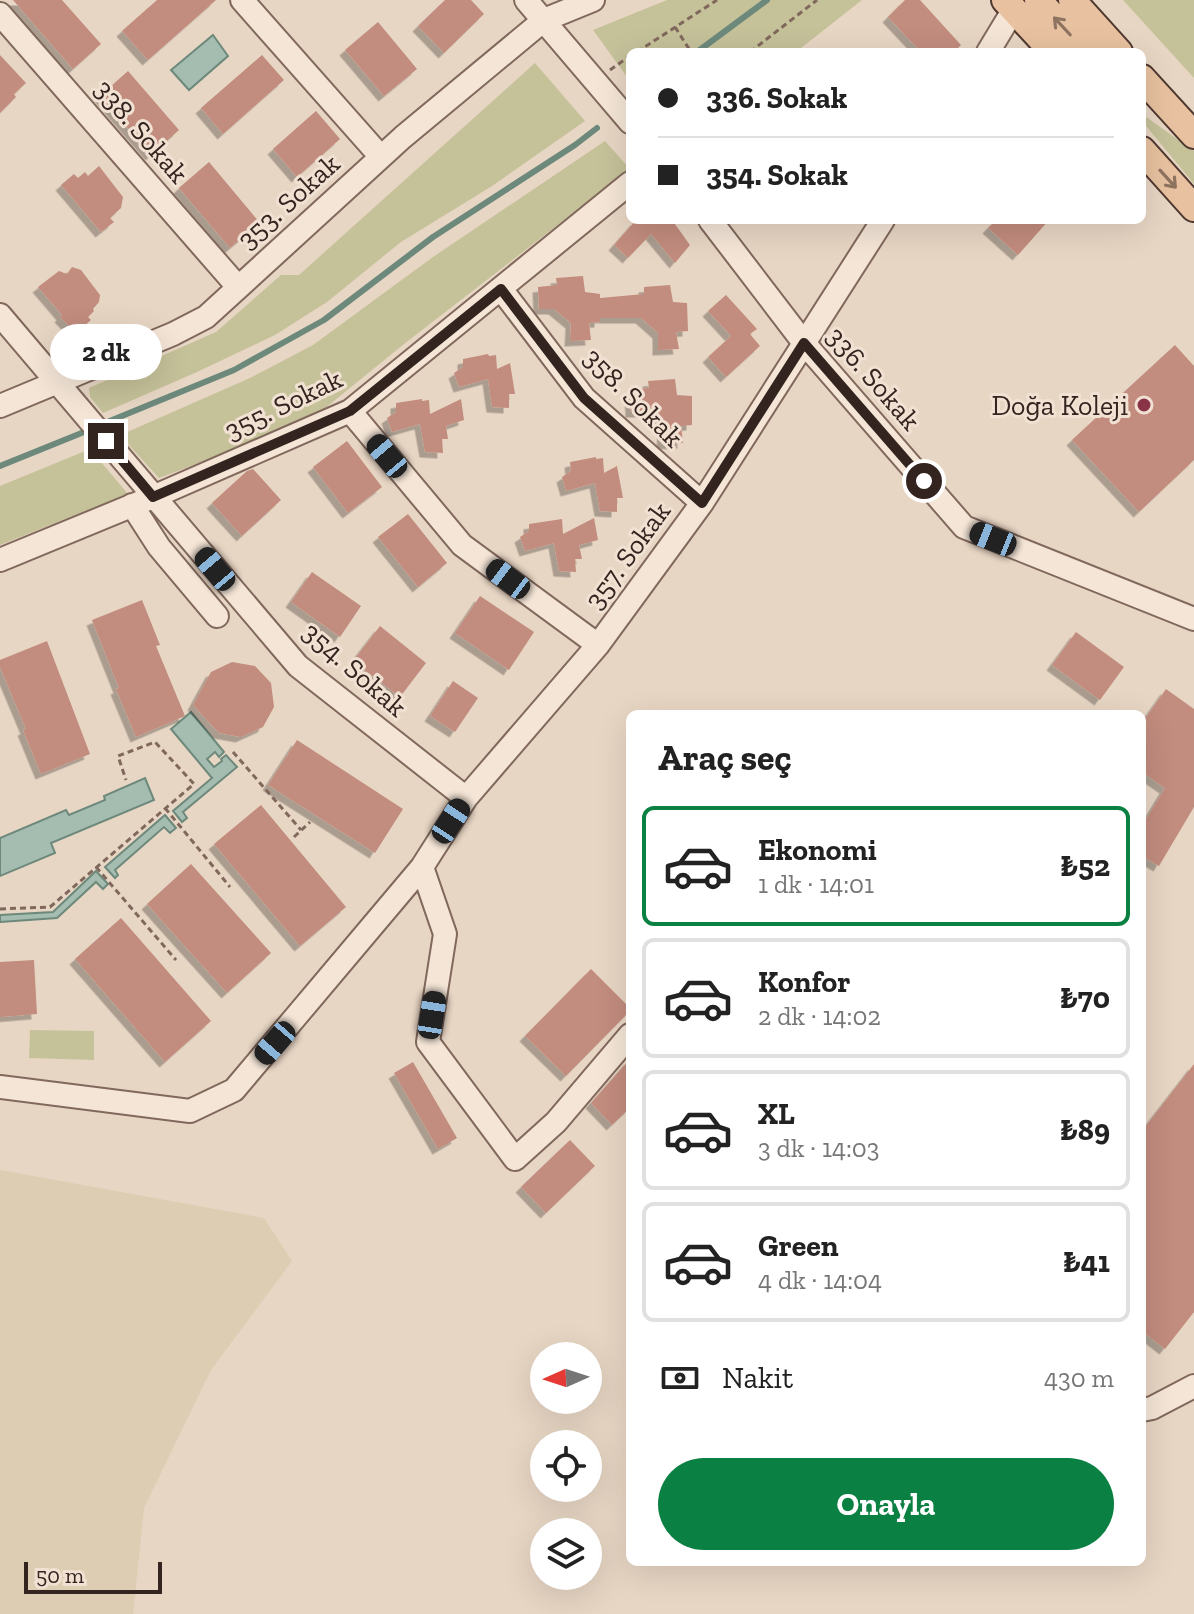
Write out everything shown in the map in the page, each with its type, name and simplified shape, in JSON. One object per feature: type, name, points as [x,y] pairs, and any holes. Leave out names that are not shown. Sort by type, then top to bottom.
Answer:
[{"type":"main road","points":[[1072,0],[1115,48]]},
{"type":"main road","points":[[1019,3],[1050,48]]},
{"type":"main road","points":[[1019,3],[1081,48]]},
{"type":"main road","points":[[1146,82],[1191,127]]},
{"type":"main road","points":[[1146,102],[1191,127]]},
{"type":"main road","points":[[1146,154],[1194,208]]},
{"type":"street","points":[[242,0],[381,157]]},
{"type":"street","points":[[526,0],[626,118]]},
{"type":"street","name":"353. Sokak","points":[[0,406],[206,317],[381,157],[544,20],[593,0]]},
{"type":"street","points":[[991,48],[1019,3]]},
{"type":"street","name":"338. Sokak","points":[[0,14],[238,287]]},
{"type":"street","name":"355. Sokak","points":[[0,560],[350,411],[626,186]]},
{"type":"street","name":"336. Sokak","points":[[713,224],[804,343],[964,527],[1193,618]]},
{"type":"street","name":"357. Sokak","points":[[0,1087],[190,1111],[234,1090],[422,867],[466,798],[598,645],[702,503],[880,224]]},
{"type":"street","name":"358. Sokak","points":[[501,289],[584,398],[702,503]]},
{"type":"street","name":"354. Sokak","points":[[0,315],[298,666],[466,798]]},
{"type":"street","points":[[350,411],[462,545],[598,645]]},
{"type":"street","points":[[132,505],[159,547],[217,616]]},
{"type":"street","points":[[422,867],[445,934],[428,1042],[515,1159],[556,1122],[626,1040]]},
{"type":"street","points":[[1146,1409],[1194,1386]]},
{"type":"path","points":[[643,48],[717,0]]},
{"type":"path","points":[[755,48],[817,0]]},
{"type":"path","points":[[675,27],[688,48]]},
{"type":"path","points":[[0,909],[50,907],[194,784],[155,742],[118,756],[126,780]]},
{"type":"path","points":[[233,752],[301,830]]},
{"type":"path","points":[[165,808],[230,887]]},
{"type":"path","points":[[294,837],[310,822]]},
{"type":"path","points":[[96,867],[176,960]]},
{"type":"shaded area","points":[[667,0],[862,0],[801,48],[626,48],[626,75],[593,30]]},
{"type":"shaded area","points":[[1123,0],[1194,0],[1194,78]]},
{"type":"shaded area","points":[[213,35],[228,56],[189,90],[171,70]]},
{"type":"shaded area","points":[[535,63],[585,121],[492,186],[401,242],[327,302],[275,335],[103,413],[90,397],[89,388],[216,332],[281,275],[299,275]]},
{"type":"shaded area","points":[[1146,117],[1194,151],[1194,184],[1146,126]]},
{"type":"shaded area","points":[[605,141],[626,165],[626,172],[308,422],[159,478],[127,443],[125,433],[250,378],[313,345],[433,257]]},
{"type":"shaded area","points":[[90,449],[128,494],[0,545],[0,486]]},
{"type":"shaded area","points":[[191,712],[224,752],[219,757],[215,752],[207,759],[214,767],[226,755],[237,767],[183,812],[187,818],[182,822],[173,811],[212,778],[171,729]]},
{"type":"shaded area","points":[[145,778],[154,800],[51,843],[55,853],[0,876],[0,838],[66,810],[69,815]]},
{"type":"shaded area","points":[[165,815],[176,828],[170,833],[164,827],[115,870],[118,875],[115,878],[105,867]]},
{"type":"shaded area","points":[[96,871],[108,884],[103,889],[96,882],[57,918],[0,922],[0,915],[53,912]]},
{"type":"shaded area","points":[[30,1030],[94,1031],[94,1060],[29,1058]]},
{"type":"shaded area","points":[[0,1170],[264,1218],[292,1261],[211,1370],[144,1508],[133,1614],[0,1614]]},
{"type":"building","points":[[13,0],[62,0],[101,44],[73,69]]},
{"type":"building","points":[[157,0],[216,0],[148,60],[122,31]]},
{"type":"building","points":[[445,0],[471,0],[484,14],[444,53],[418,26]]},
{"type":"building","points":[[905,0],[920,0],[961,45],[958,48],[917,48],[888,17]]},
{"type":"building","points":[[378,22],[417,69],[384,96],[345,50]]},
{"type":"building","points":[[0,55],[26,83],[0,113]]},
{"type":"building","points":[[262,55],[284,80],[223,134],[201,108]]},
{"type":"building","points":[[128,71],[179,130],[151,155],[100,96]]},
{"type":"building","points":[[316,111],[340,139],[297,177],[273,149]]},
{"type":"building","points":[[209,162],[260,223],[230,248],[179,188]]},
{"type":"building","points":[[99,166],[123,197],[121,208],[110,218],[114,222],[101,232],[61,185],[74,174],[78,178],[85,172],[88,176]]},
{"type":"building","points":[[632,224],[675,224],[690,245],[675,263],[651,234],[628,258],[614,245]]},
{"type":"building","points":[[992,224],[1045,224],[1018,255],[988,228]]},
{"type":"building","points":[[72,267],[81,270],[100,295],[99,302],[88,317],[91,320],[76,333],[38,287],[59,271],[67,274]]},
{"type":"building","points":[[583,276],[585,292],[600,294],[600,298],[644,294],[644,287],[670,285],[673,302],[687,303],[688,331],[676,332],[679,349],[658,350],[658,333],[641,318],[600,318],[600,322],[589,323],[591,340],[570,341],[571,323],[554,309],[539,309],[538,287],[557,285],[556,278]]},
{"type":"building","points":[[726,295],[757,329],[750,334],[760,346],[726,377],[708,357],[731,336],[708,311]]},
{"type":"building","points":[[1175,345],[1194,366],[1194,460],[1139,512],[1072,440]]},
{"type":"building","points":[[496,355],[497,369],[510,363],[515,394],[509,394],[509,408],[492,407],[488,379],[459,387],[454,373],[463,367],[463,359]]},
{"type":"building","points":[[675,379],[677,395],[692,396],[692,425],[681,426],[683,443],[662,444],[663,426],[646,412],[631,412],[630,390],[649,388],[648,381]]},
{"type":"building","points":[[461,399],[464,420],[446,426],[448,439],[442,439],[443,453],[425,452],[420,424],[392,432],[387,418],[396,412],[396,403],[429,400],[430,414]]},
{"type":"building","points":[[347,441],[382,487],[348,513],[313,467]]},
{"type":"building","points":[[603,458],[604,473],[617,466],[623,498],[617,498],[617,512],[600,511],[595,483],[566,491],[562,477],[571,471],[570,462]]},
{"type":"building","points":[[253,469],[281,500],[242,536],[212,503]]},
{"type":"building","points":[[408,514],[447,563],[418,587],[378,537]]},
{"type":"building","points":[[594,518],[598,540],[579,545],[582,559],[575,559],[576,572],[559,571],[554,543],[525,551],[520,537],[529,531],[529,524],[562,519],[563,534]]},
{"type":"building","points":[[312,572],[361,606],[340,637],[291,602]]},
{"type":"building","points":[[480,596],[534,632],[509,670],[455,633]]},
{"type":"building","points":[[142,600],[160,645],[156,646],[185,716],[136,737],[92,620]]},
{"type":"building","points":[[380,626],[426,663],[400,697],[353,661]]},
{"type":"building","points":[[1076,632],[1124,667],[1100,700],[1052,665]]},
{"type":"building","points":[[47,641],[90,754],[41,774],[0,660]]},
{"type":"building","points":[[232,662],[255,666],[271,683],[274,707],[263,727],[241,737],[219,733],[193,705],[211,672]]},
{"type":"building","points":[[453,681],[478,698],[455,732],[430,716]]},
{"type":"building","points":[[1166,689],[1194,709],[1194,807],[1159,866],[1146,858],[1146,819],[1165,788],[1146,775],[1146,717]]},
{"type":"building","points":[[297,740],[403,809],[375,853],[268,785]]},
{"type":"building","points":[[261,805],[346,907],[300,946],[214,844]]},
{"type":"building","points":[[191,864],[271,953],[227,993],[147,904]]},
{"type":"building","points":[[121,918],[211,1021],[165,1062],[75,959]]},
{"type":"building","points":[[34,960],[37,1014],[0,1017],[0,962]]},
{"type":"building","points":[[591,969],[626,1004],[626,1015],[566,1076],[525,1036]]},
{"type":"building","points":[[413,1062],[457,1138],[438,1149],[394,1073]]},
{"type":"building","points":[[626,1064],[626,1112],[612,1125],[591,1103]]},
{"type":"building","points":[[1194,1064],[1194,1312],[1165,1349],[1146,1334],[1146,1126]]},
{"type":"building","points":[[570,1140],[595,1166],[546,1213],[521,1187]]},
{"type":"waterway","points":[[702,48],[767,0]]},
{"type":"waterway","points":[[100,425],[234,370],[324,320],[433,237],[597,128]]},
{"type":"waterway","points":[[0,466],[89,430]]},
{"type":"place","name":"Doğa Koleji","points":[[1144,405]]},
{"type":"route","points":[[106,441],[153,497],[350,411],[501,289],[584,398],[702,503],[804,343],[924,481]]}]
